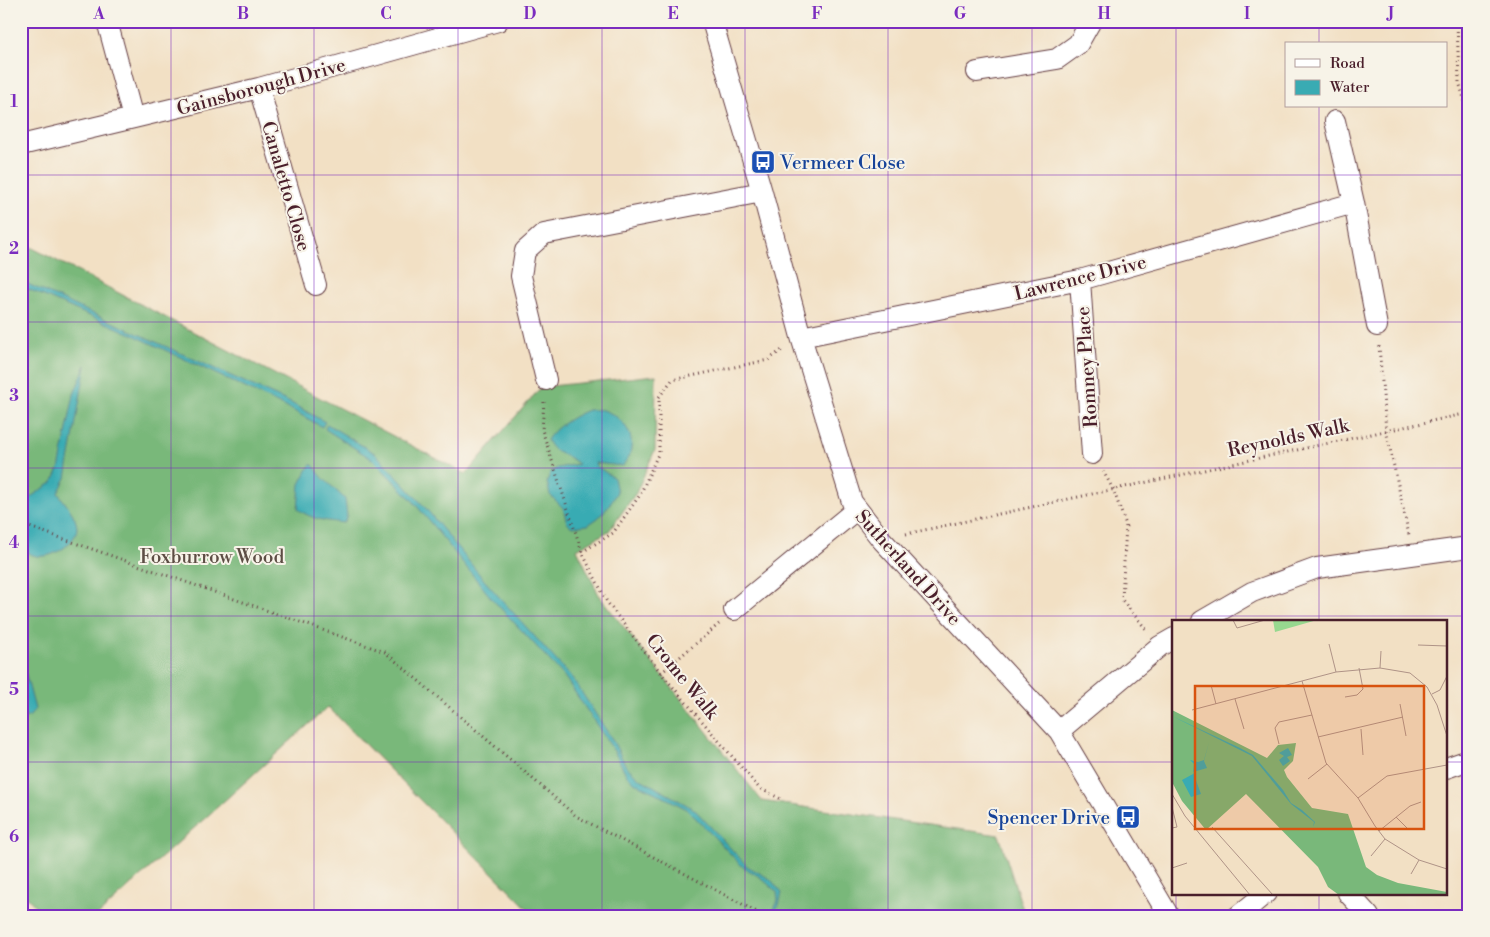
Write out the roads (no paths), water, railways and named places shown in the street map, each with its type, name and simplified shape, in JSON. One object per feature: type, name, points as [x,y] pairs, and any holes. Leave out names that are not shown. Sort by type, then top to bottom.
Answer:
[{"type":"street","points":[[107,21],[132,118]]},
{"type":"street","name":"Gainsborough Drive","points":[[21,145],[259,88],[498,21]]},
{"type":"street","name":"Sutherland Drive","points":[[712,21],[802,336],[852,502],[881,539],[1059,732],[1169,916]]},
{"type":"street","points":[[977,72],[1057,59],[1078,44],[1091,21]]},
{"type":"street","name":"Canaletto Close","points":[[259,88],[316,285]]},
{"type":"street","points":[[1335,122],[1354,203],[1377,326]]},
{"type":"street","points":[[546,380],[521,276],[525,251],[544,234],[762,192]]},
{"type":"street","name":"Lawrence Drive","points":[[802,336],[1080,280],[1354,203]]},
{"type":"street","name":"Romney Place","points":[[1080,280],[1092,454]]},
{"type":"street","points":[[734,610],[857,509]]},
{"type":"street","points":[[1204,620],[1252,592],[1317,568],[1469,547]]},
{"type":"street","points":[[1059,732],[1167,642]]},
{"type":"street","points":[[1448,767],[1469,760]]},
{"type":"street","points":[[1238,916],[1265,894]]},
{"type":"street","points":[[1349,894],[1369,916]]},
{"type":"water","points":[[21,281],[291,403],[325,422],[322,427],[292,410],[129,333],[21,286]]},
{"type":"water","points":[[86,365],[66,478],[58,493],[75,518],[76,534],[72,541],[59,551],[51,555],[35,556],[21,545],[21,500],[29,498],[53,482],[59,469],[74,394]]},
{"type":"water","points":[[588,410],[603,410],[620,420],[628,430],[631,450],[623,466],[595,463],[596,466],[614,478],[617,492],[608,507],[598,518],[588,525],[572,527],[567,523],[563,508],[550,495],[547,482],[550,473],[557,468],[578,464],[557,452],[547,440],[565,422]]},
{"type":"water","points":[[327,424],[376,454],[424,506],[484,580],[573,679],[612,739],[626,766],[639,778],[694,809],[747,866],[770,879],[782,893],[779,905],[771,916],[778,900],[777,892],[760,877],[743,867],[687,809],[634,782],[626,774],[614,751],[564,676],[492,599],[412,500],[373,460],[325,429]]},
{"type":"water","points":[[310,465],[313,465],[322,477],[345,499],[347,516],[344,523],[314,518],[298,509],[300,484]]},
{"type":"water","points":[[21,665],[24,668],[35,709],[30,716],[21,719]]},
{"type":"place","name":"Vermeer Close","points":[[763,162]]},
{"type":"place","name":"Spencer Drive","points":[[1128,817]]},
{"type":"park label","name":"Foxburrow Wood","points":[[212,556]]}]
